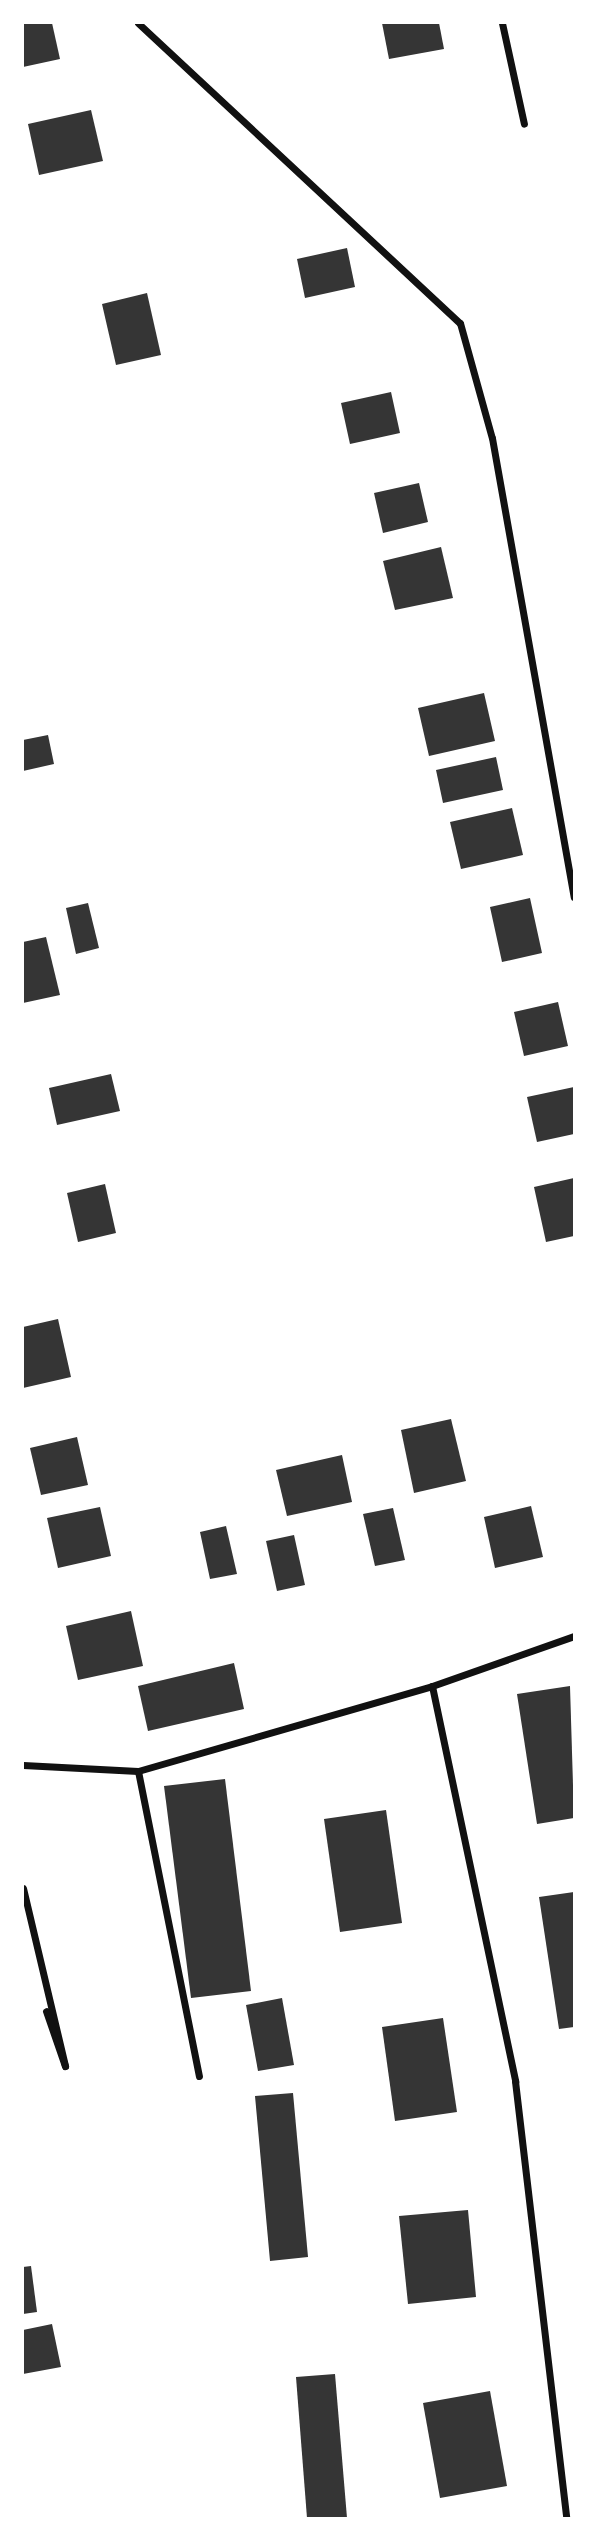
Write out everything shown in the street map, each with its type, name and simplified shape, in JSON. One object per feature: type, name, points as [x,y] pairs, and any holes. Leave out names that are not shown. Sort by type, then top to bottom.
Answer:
[{"type":"street","points":[[138,23],[460,323],[492,438],[574,897]]},
{"type":"street","points":[[502,23],[524,124]]},
{"type":"street","points":[[23,1765],[138,1771],[432,1686],[574,1636]]},
{"type":"street","points":[[432,1686],[515,2081],[566,2518]]},
{"type":"street","points":[[138,1771],[199,2076]]},
{"type":"street","points":[[23,1888],[65,2066],[46,2011]]},
{"type":"building","points":[[23,23],[52,23],[60,59],[23,67]]},
{"type":"building","points":[[382,23],[439,23],[444,49],[389,59]]},
{"type":"building","points":[[91,110],[103,161],[39,175],[28,124]]},
{"type":"building","points":[[347,248],[355,287],[305,298],[297,259]]},
{"type":"building","points":[[147,293],[161,355],[116,365],[102,304]]},
{"type":"building","points":[[391,392],[400,433],[350,444],[341,403]]},
{"type":"building","points":[[419,483],[428,522],[383,533],[374,493]]},
{"type":"building","points":[[441,547],[453,598],[395,610],[383,561]]},
{"type":"building","points":[[484,693],[495,741],[429,756],[418,708]]},
{"type":"building","points":[[48,735],[54,764],[23,771],[23,740]]},
{"type":"building","points":[[496,757],[503,790],[443,803],[436,770]]},
{"type":"building","points":[[512,808],[523,855],[461,869],[450,822]]},
{"type":"building","points":[[530,898],[542,953],[502,962],[490,907]]},
{"type":"building","points":[[88,903],[99,948],[76,954],[66,908]]},
{"type":"building","points":[[46,937],[60,995],[23,1003],[23,942]]},
{"type":"building","points":[[558,1002],[568,1046],[524,1056],[514,1012]]},
{"type":"building","points":[[111,1074],[120,1111],[57,1125],[49,1088]]},
{"type":"building","points":[[574,1087],[574,1134],[537,1142],[527,1097]]},
{"type":"building","points":[[574,1178],[574,1236],[546,1242],[534,1187]]},
{"type":"building","points":[[105,1184],[116,1233],[78,1242],[67,1193]]},
{"type":"building","points":[[58,1319],[71,1377],[23,1388],[23,1327]]},
{"type":"building","points":[[451,1419],[466,1481],[414,1493],[401,1430]]},
{"type":"building","points":[[77,1437],[88,1485],[41,1495],[30,1448]]},
{"type":"building","points":[[342,1455],[352,1502],[287,1516],[276,1470]]},
{"type":"building","points":[[531,1506],[543,1557],[495,1568],[484,1517]]},
{"type":"building","points":[[100,1507],[111,1556],[58,1568],[47,1518]]},
{"type":"building","points":[[393,1508],[405,1560],[375,1566],[363,1514]]},
{"type":"building","points":[[226,1526],[237,1574],[210,1579],[200,1532]]},
{"type":"building","points":[[294,1535],[305,1585],[277,1591],[266,1541]]},
{"type":"building","points":[[131,1611],[143,1666],[78,1680],[66,1626]]},
{"type":"building","points":[[234,1663],[244,1709],[148,1731],[138,1686]]},
{"type":"building","points":[[570,1686],[574,1818],[537,1824],[517,1694]]},
{"type":"building","points":[[225,1779],[251,1991],[191,1998],[164,1786]]},
{"type":"building","points":[[386,1810],[402,1923],[340,1932],[324,1819]]},
{"type":"building","points":[[574,1892],[574,2027],[559,2029],[539,1897]]},
{"type":"building","points":[[282,1998],[294,2065],[258,2071],[246,2005]]},
{"type":"building","points":[[443,2018],[457,2112],[395,2121],[382,2027]]},
{"type":"building","points":[[293,2093],[308,2257],[270,2261],[255,2096]]},
{"type":"building","points":[[468,2210],[476,2297],[408,2304],[399,2216]]},
{"type":"building","points":[[31,2266],[37,2312],[23,2314],[23,2267]]},
{"type":"building","points":[[52,2324],[61,2367],[23,2374],[23,2330]]},
{"type":"building","points":[[335,2374],[347,2518],[307,2518],[296,2377]]},
{"type":"building","points":[[490,2391],[507,2486],[440,2498],[423,2403]]}]
